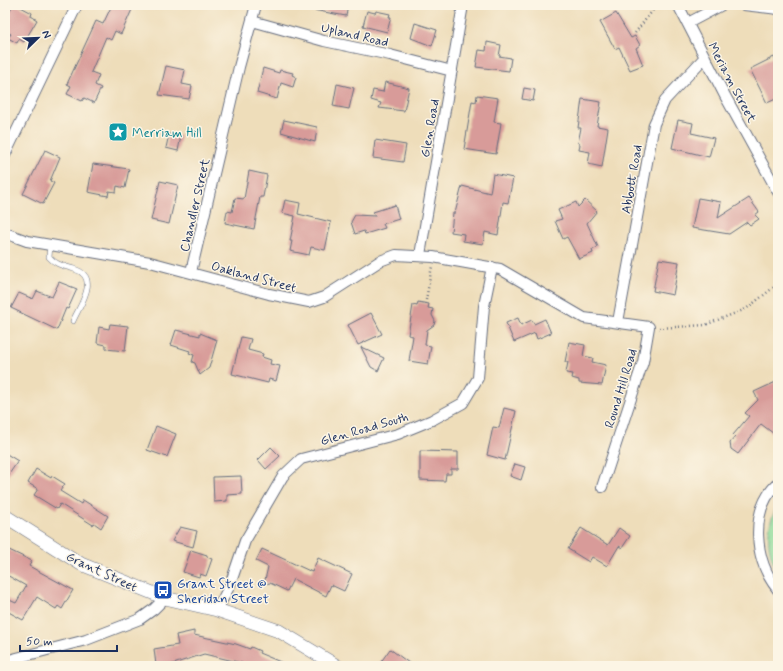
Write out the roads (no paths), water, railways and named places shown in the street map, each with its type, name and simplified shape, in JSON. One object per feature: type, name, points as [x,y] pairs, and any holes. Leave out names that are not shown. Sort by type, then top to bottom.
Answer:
[{"type":"street","points":[[5,155],[77,5]]},
{"type":"street","name":"Chandler Street","points":[[191,272],[239,67],[256,5]]},
{"type":"street","name":"Glen Road","points":[[420,255],[463,5]]},
{"type":"street","name":"Meriam Street","points":[[678,5],[778,192]]},
{"type":"street","points":[[688,23],[722,5]]},
{"type":"street","points":[[744,5],[778,9]]},
{"type":"street","name":"Upland Road","points":[[252,21],[324,41],[390,55],[452,71]]},
{"type":"street","name":"Abbott Road","points":[[618,322],[654,124],[665,100],[705,57]]},
{"type":"street","name":"Oakland Street","points":[[5,233],[27,241],[150,262],[276,296],[309,302],[324,297],[380,261],[396,256],[420,255],[500,269],[584,318],[618,322]]},
{"type":"street","name":"Glen Road South","points":[[217,610],[230,585],[245,541],[283,476],[301,459],[398,434],[432,420],[463,403],[478,378],[484,306],[492,267]]},
{"type":"street","name":"Round Hill Road","points":[[602,487],[643,362],[649,327],[618,322]]},
{"type":"street","points":[[778,482],[771,489],[760,511],[757,540],[762,560],[778,590]]},
{"type":"street","name":"Grant Street","points":[[5,516],[81,564],[165,598],[217,610],[278,631],[337,666]]},
{"type":"street","points":[[5,661],[86,640],[133,622],[148,614],[165,598]]},
{"type":"lane","points":[[50,244],[49,257],[53,261],[80,271],[88,279],[88,286],[73,322]]},
{"type":"place","name":"Merriam Hill","points":[[118,132]]},
{"type":"place","name":"Grant Street @ Sheridan Street","points":[[163,590]]}]
